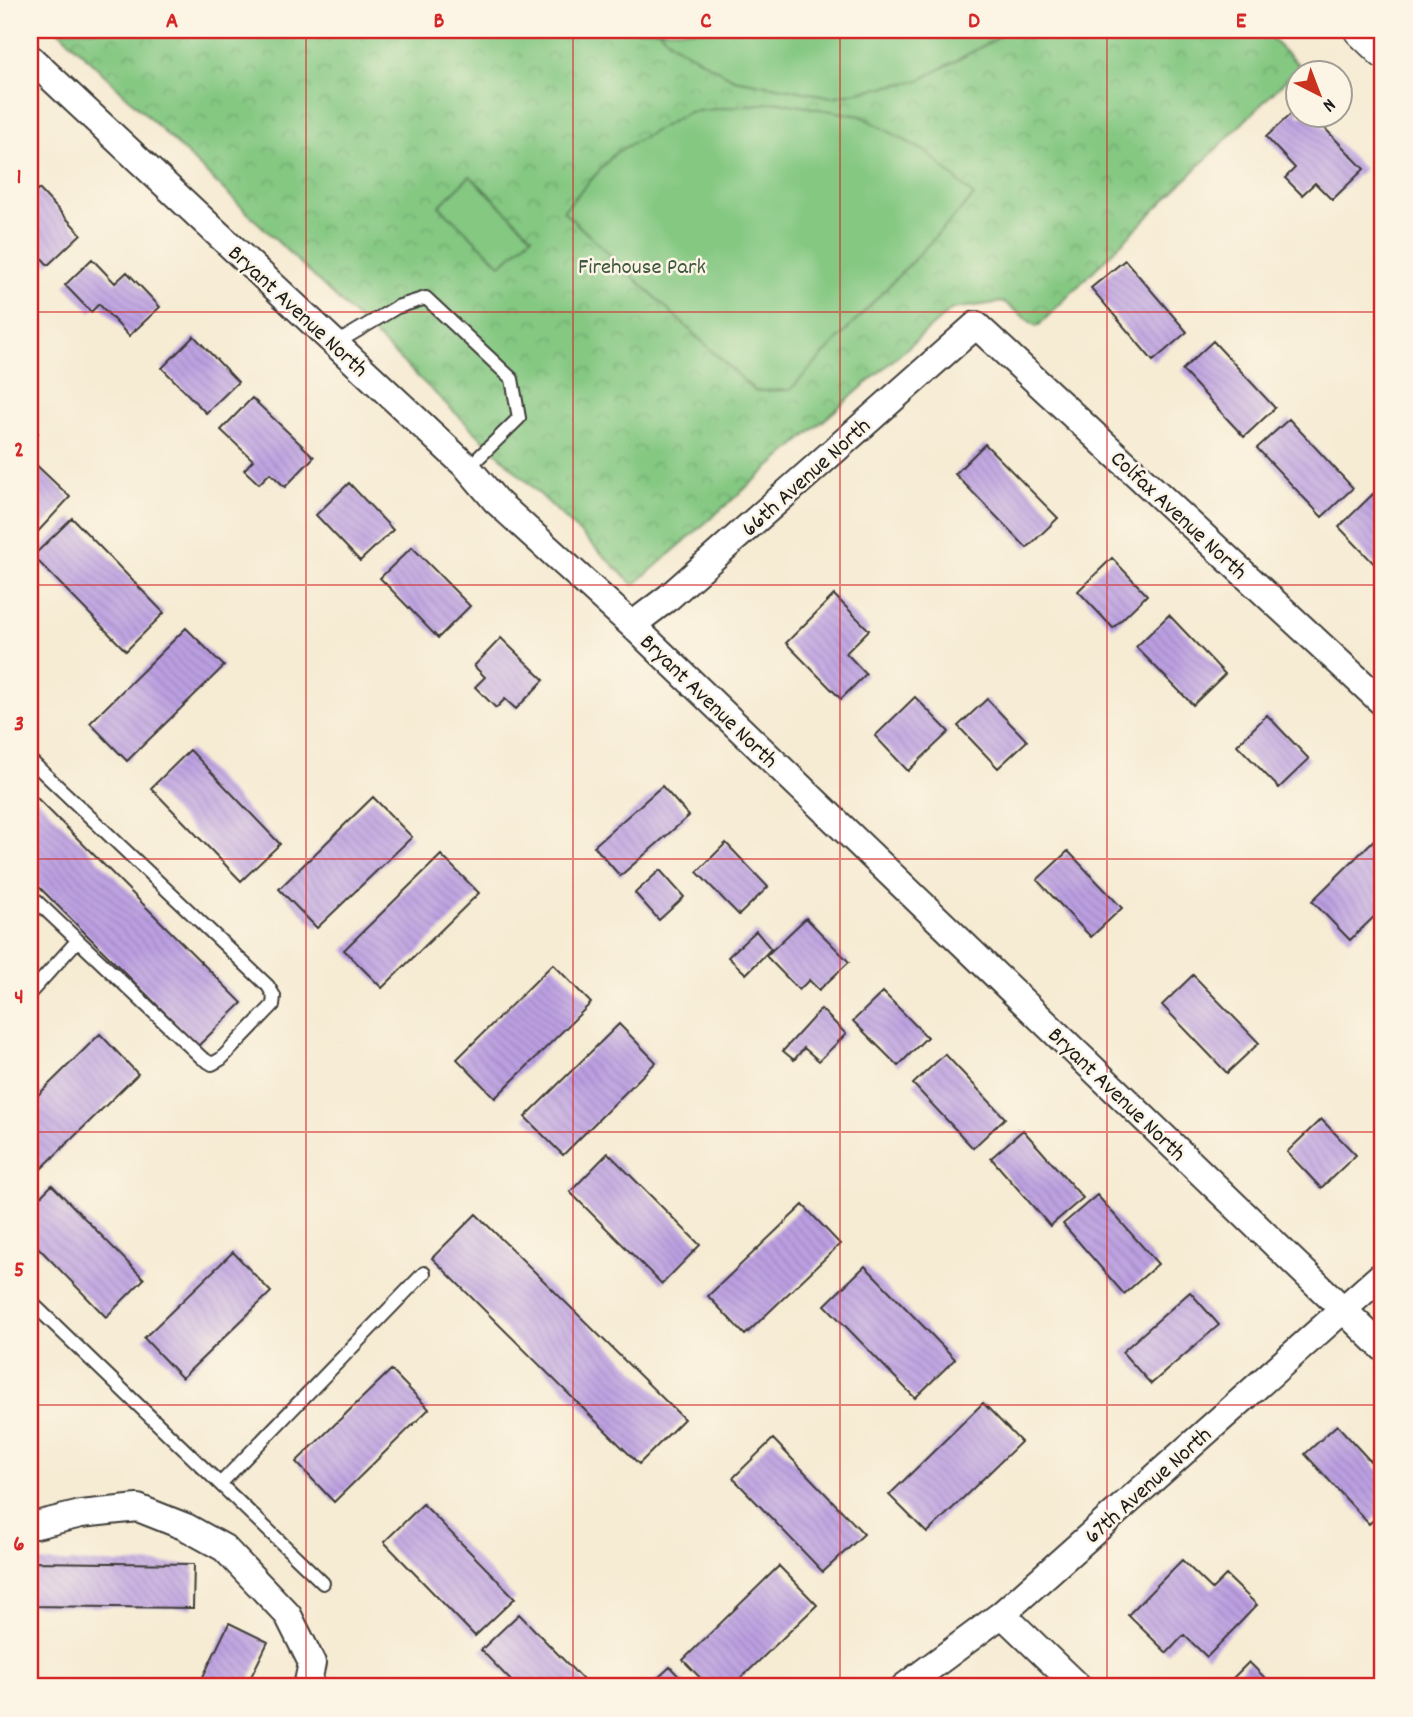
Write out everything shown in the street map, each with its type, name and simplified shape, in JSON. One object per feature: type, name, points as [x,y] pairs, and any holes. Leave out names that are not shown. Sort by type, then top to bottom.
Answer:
[{"type":"street","points":[[1360,30],[1383,52]]},
{"type":"street","name":"Bryant Avenue North","points":[[30,58],[468,468],[496,501],[632,625],[1383,1348]]},
{"type":"street","name":"66th Avenue North","points":[[632,625],[669,597],[976,325]]},
{"type":"street","name":"Colfax Avenue North","points":[[976,325],[1383,704]]},
{"type":"street","name":"67th Avenue North","points":[[904,1687],[1002,1614],[1383,1274]]},
{"type":"street","points":[[30,1524],[36,1525],[81,1514],[138,1508],[186,1527],[224,1548],[288,1615],[312,1663],[307,1687]]},
{"type":"street","points":[[1002,1614],[1078,1687]]},
{"type":"lane","points":[[335,344],[397,307],[426,298],[512,379],[519,418],[468,468]]},
{"type":"lane","points":[[30,760],[268,986],[274,996],[272,1005],[222,1059],[212,1064],[202,1058],[30,895]]},
{"type":"lane","points":[[30,993],[77,941]]},
{"type":"lane","points":[[220,1484],[424,1273]]},
{"type":"lane","points":[[30,1301],[323,1583]]},
{"type":"green space","name":"Firehouse Park","points":[[58,30],[1262,30],[1294,60],[1284,60],[1284,82],[1037,327],[1004,302],[952,309],[634,585]]},
{"type":"green space","points":[[658,30],[1004,30],[996,39],[920,80],[832,97],[734,79],[673,44]]},
{"type":"green space","points":[[778,102],[861,116],[928,153],[974,196],[790,390],[755,391],[563,211],[615,153],[689,112]]},
{"type":"green space","points":[[470,176],[532,236],[501,265],[439,206]]},
{"type":"building","points":[[1284,120],[1284,130],[1326,130],[1364,169],[1332,200],[1315,183],[1302,195],[1285,178],[1295,168],[1266,137]]},
{"type":"building","points":[[39,189],[81,234],[48,265],[30,245],[30,197]]},
{"type":"building","points":[[92,259],[115,283],[127,272],[160,307],[129,336],[99,304],[91,312],[65,285]]},
{"type":"building","points":[[1125,260],[1187,332],[1153,361],[1091,288]]},
{"type":"building","points":[[194,336],[238,382],[206,413],[162,368]]},
{"type":"building","points":[[1213,341],[1275,408],[1244,437],[1182,370]]},
{"type":"building","points":[[252,398],[314,457],[285,487],[270,473],[259,484],[244,470],[253,460],[221,430]]},
{"type":"building","points":[[1289,419],[1353,488],[1322,517],[1257,448]]},
{"type":"building","points":[[30,426],[38,433],[30,443]]},
{"type":"building","points":[[985,444],[1058,518],[1027,548],[955,474]]},
{"type":"building","points":[[30,459],[70,497],[32,538],[30,536]]},
{"type":"building","points":[[349,483],[393,530],[360,561],[316,515]]},
{"type":"building","points":[[1373,494],[1383,504],[1383,573],[1339,527]]},
{"type":"building","points":[[72,518],[164,613],[126,651],[33,556]]},
{"type":"building","points":[[412,547],[470,606],[438,638],[380,578]]},
{"type":"building","points":[[1112,558],[1147,595],[1113,628],[1078,591]]},
{"type":"building","points":[[834,595],[869,630],[846,653],[866,674],[841,699],[786,643]]},
{"type":"building","points":[[1169,615],[1225,674],[1193,705],[1136,647]]},
{"type":"building","points":[[186,628],[224,666],[127,761],[90,723]]},
{"type":"building","points":[[501,638],[544,680],[516,709],[505,699],[496,708],[475,687],[485,677],[474,666]]},
{"type":"building","points":[[915,697],[949,732],[908,771],[875,736]]},
{"type":"building","points":[[987,699],[1027,741],[998,768],[958,726]]},
{"type":"building","points":[[1267,715],[1309,759],[1279,788],[1237,745]]},
{"type":"building","points":[[190,750],[280,844],[241,881],[151,788]]},
{"type":"building","points":[[662,786],[689,816],[620,876],[594,846]]},
{"type":"building","points":[[30,791],[242,1003],[198,1046],[30,878]]},
{"type":"building","points":[[373,797],[412,837],[317,928],[279,889]]},
{"type":"building","points":[[1383,831],[1383,908],[1350,940],[1312,901]]},
{"type":"building","points":[[726,843],[768,887],[739,915],[697,872]]},
{"type":"building","points":[[1068,851],[1122,908],[1091,937],[1037,880]]},
{"type":"building","points":[[441,855],[479,893],[382,988],[344,950]]},
{"type":"building","points":[[660,870],[684,897],[659,920],[635,893]]},
{"type":"building","points":[[806,918],[849,962],[819,990],[809,980],[799,990],[766,956]]},
{"type":"building","points":[[756,931],[771,949],[746,974],[728,957]]},
{"type":"building","points":[[553,964],[591,1003],[495,1098],[457,1059]]},
{"type":"building","points":[[1193,975],[1259,1043],[1227,1073],[1162,1005]]},
{"type":"building","points":[[883,992],[927,1037],[898,1066],[853,1021]]},
{"type":"building","points":[[821,1009],[846,1034],[819,1061],[804,1048],[794,1060],[783,1051]]},
{"type":"building","points":[[619,1024],[656,1062],[563,1155],[525,1117]]},
{"type":"building","points":[[100,1034],[138,1074],[41,1169],[30,1157],[30,1103]]},
{"type":"building","points":[[945,1054],[1005,1118],[973,1148],[913,1084]]},
{"type":"building","points":[[1321,1119],[1356,1155],[1321,1188],[1287,1152]]},
{"type":"building","points":[[1023,1130],[1083,1198],[1050,1226],[991,1158]]},
{"type":"building","points":[[608,1153],[700,1245],[662,1284],[570,1192]]},
{"type":"building","points":[[52,1185],[144,1279],[106,1317],[30,1239],[30,1207]]},
{"type":"building","points":[[1097,1195],[1158,1264],[1124,1294],[1063,1224]]},
{"type":"building","points":[[803,1205],[840,1244],[745,1335],[708,1296]]},
{"type":"building","points":[[476,1214],[684,1419],[639,1464],[432,1258]]},
{"type":"building","points":[[233,1252],[271,1292],[182,1378],[144,1338]]},
{"type":"building","points":[[865,1266],[955,1359],[915,1398],[825,1305]]},
{"type":"building","points":[[1190,1292],[1219,1325],[1151,1384],[1122,1352]]},
{"type":"building","points":[[391,1370],[429,1409],[334,1502],[296,1462]]},
{"type":"building","points":[[983,1403],[1021,1442],[927,1533],[889,1495]]},
{"type":"building","points":[[1337,1425],[1383,1475],[1383,1511],[1369,1524],[1305,1454]]},
{"type":"building","points":[[773,1439],[864,1534],[823,1572],[733,1478]]},
{"type":"building","points":[[423,1504],[515,1598],[475,1636],[384,1542]]},
{"type":"building","points":[[1182,1560],[1212,1589],[1226,1575],[1257,1605],[1207,1657],[1184,1635],[1167,1653],[1128,1615]]},
{"type":"building","points":[[30,1562],[194,1564],[193,1608],[30,1606]]},
{"type":"building","points":[[779,1566],[817,1605],[732,1687],[709,1687],[683,1660]]},
{"type":"building","points":[[519,1614],[590,1687],[517,1687],[481,1650]]},
{"type":"building","points":[[229,1623],[268,1642],[246,1687],[198,1687]]},
{"type":"building","points":[[1249,1662],[1274,1687],[1224,1687]]},
{"type":"building","points":[[670,1667],[689,1687],[648,1687]]}]
